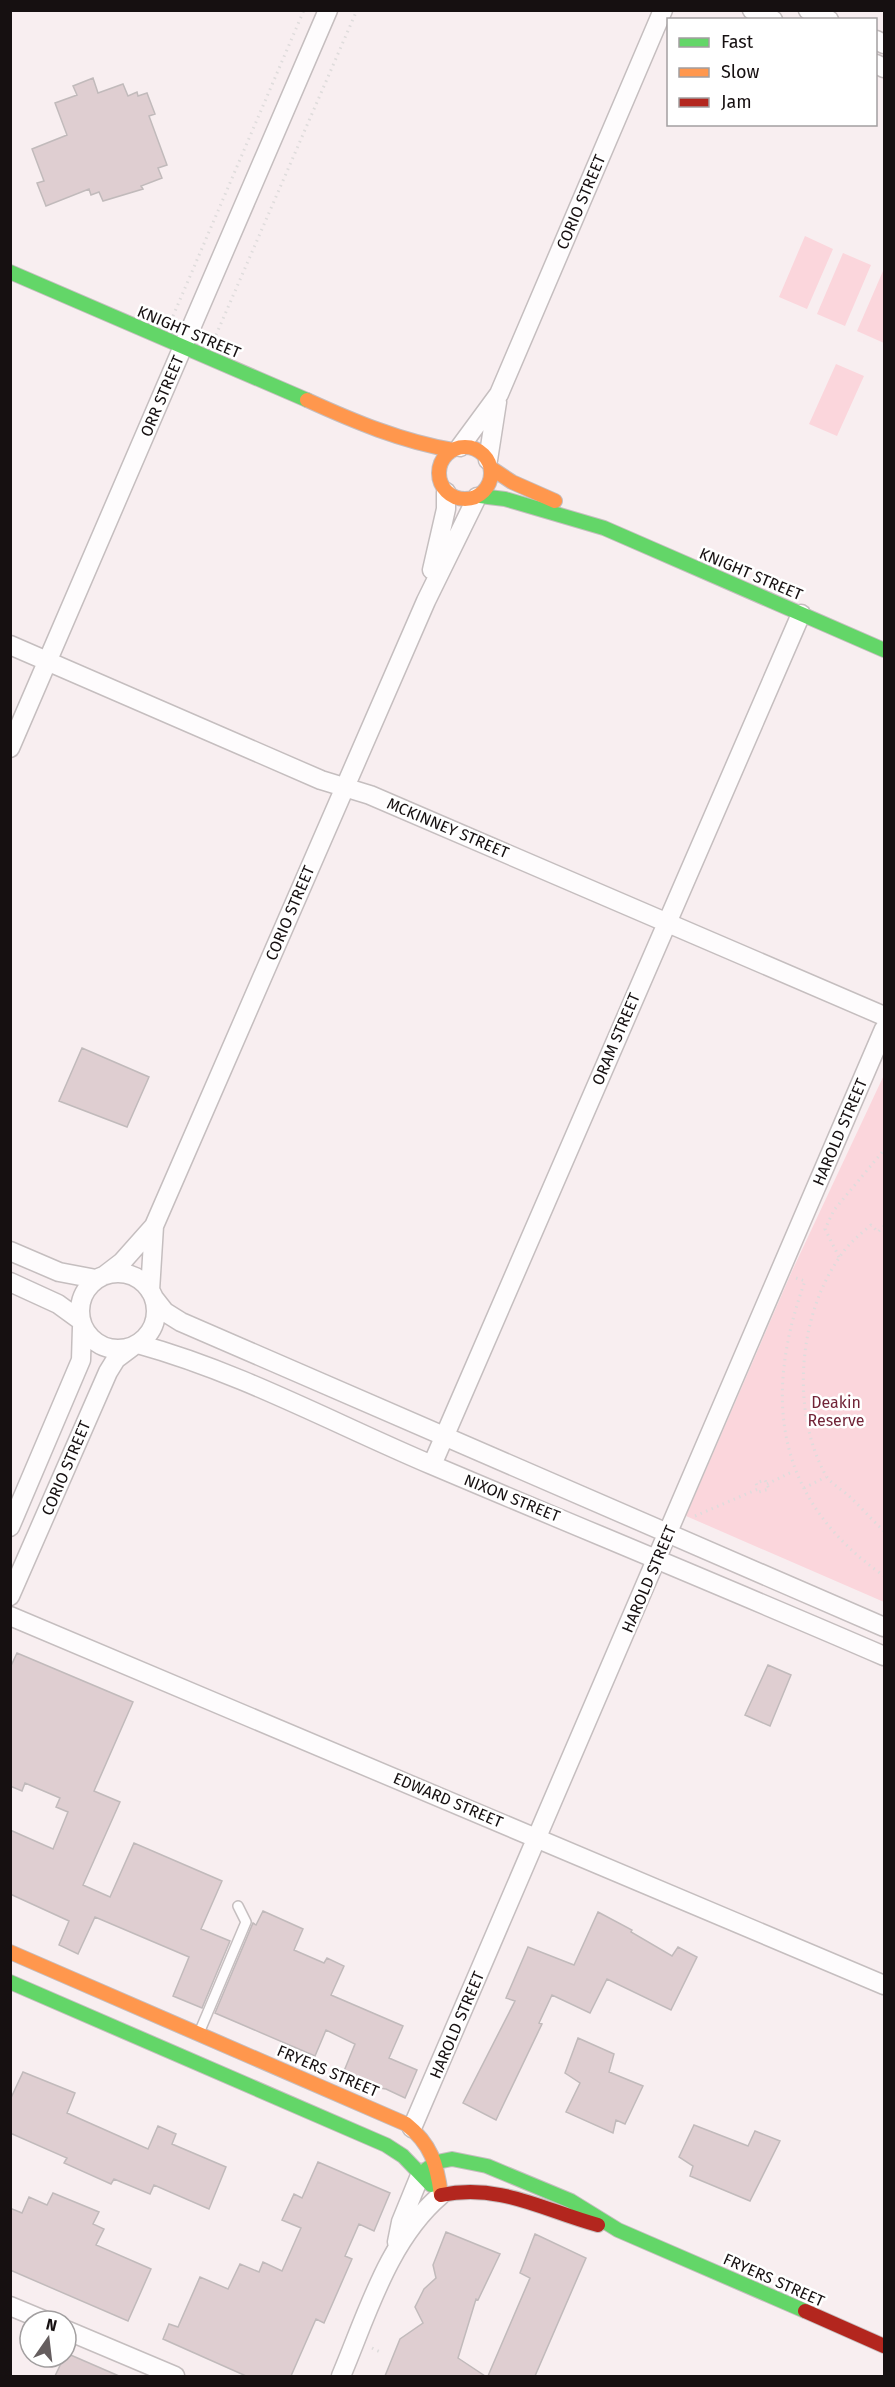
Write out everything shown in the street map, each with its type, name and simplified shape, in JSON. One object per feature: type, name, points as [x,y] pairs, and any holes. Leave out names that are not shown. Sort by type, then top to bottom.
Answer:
[{"type":"street","name":"ORR STREET","points":[[10,747],[328,10]]},
{"type":"street","name":"CORIO STREET","points":[[457,449],[499,394],[663,10]]},
{"type":"street","points":[[752,10],[769,18]]},
{"type":"street","points":[[808,10],[825,18]]},
{"type":"street","name":"KNIGHT STREET","points":[[10,272],[354,421],[433,447],[457,449]]},
{"type":"street","name":"CORIO STREET","points":[[490,464],[499,394]]},
{"type":"street","name":"KNIGHT STREET","points":[[354,421],[422,461],[443,484]]},
{"type":"street","points":[[457,449],[476,449],[490,464],[490,483],[479,496],[461,499],[443,484],[442,461],[457,449]]},
{"type":"street","name":"KNIGHT STREET","points":[[490,464],[512,482],[560,503],[604,528],[885,650]]},
{"type":"street","name":"CORIO STREET","points":[[426,601],[446,508],[443,484]]},
{"type":"street","name":"KNIGHT STREET","points":[[479,496],[505,499],[604,528]]},
{"type":"street","name":"CORIO STREET","points":[[101,1277],[122,1262],[154,1226],[426,601],[479,496]]},
{"type":"street","name":"ORAM STREET","points":[[432,1465],[801,614]]},
{"type":"street","name":"MCKINNEY STREET","points":[[10,645],[321,780],[378,798],[885,1016]]},
{"type":"street","name":"HAROLD STREET","points":[[412,2128],[885,1029]]},
{"type":"street","name":"CORIO STREET","points":[[152,1295],[154,1226]]},
{"type":"street","points":[[10,1251],[59,1272],[101,1277],[118,1273],[130,1275],[142,1281],[152,1295],[156,1311],[154,1323],[148,1335],[135,1345],[118,1350],[103,1347],[91,1339],[81,1324],[58,1304],[10,1282]]},
{"type":"street","points":[[81,1324],[82,1297],[101,1277]]},
{"type":"street","name":"NIXON STREET","points":[[152,1295],[165,1312],[182,1322],[885,1627]]},
{"type":"street","name":"CORIO STREET","points":[[10,1527],[81,1360],[81,1324]]},
{"type":"street","name":"CORIO STREET","points":[[10,1596],[108,1372],[116,1359],[135,1345]]},
{"type":"street","name":"NIXON STREET","points":[[135,1345],[191,1359],[432,1465],[658,1558],[885,1656]]},
{"type":"street","name":"EDWARD STREET","points":[[10,1616],[885,1985]]},
{"type":"street","name":"FRYERS STREET","points":[[10,1952],[371,2108],[412,2128],[431,2148],[437,2162],[460,2160],[487,2166],[572,2201],[618,2230],[885,2346]]},
{"type":"street","points":[[10,1983],[361,2133],[403,2156],[441,2195]]},
{"type":"street","points":[[134,2035],[145,2010]]},
{"type":"street","points":[[361,2133],[371,2108]]},
{"type":"street","points":[[395,2252],[401,2222],[421,2173],[437,2162],[441,2195]]},
{"type":"street","name":"FRYERS STREET","points":[[441,2195],[469,2189],[511,2194],[566,2218],[618,2230]]},
{"type":"street","points":[[341,2376],[395,2252],[418,2219],[441,2195]]},
{"type":"street","points":[[78,2335],[175,2376]]},
{"type":"lane","points":[[199,2033],[246,1922],[238,1906]]},
{"type":"path","points":[[173,316],[304,10]]},
{"type":"path","points":[[216,334],[357,10]]},
{"type":"path","points":[[839,1257],[825,1229],[834,1210],[885,1150]]},
{"type":"path","points":[[885,1226],[878,1232],[871,1225],[839,1257],[817,1300],[808,1332],[804,1375],[806,1418],[826,1476],[885,1531]]},
{"type":"path","points":[[781,1271],[805,1281],[784,1353],[782,1387],[783,1418],[794,1471],[839,1538],[885,1576]]},
{"type":"path","points":[[688,1519],[758,1489],[759,1492],[769,1489],[767,1484],[794,1471]]},
{"type":"path","points":[[804,1488],[826,1476]]},
{"type":"green space","points":[[805,236],[833,249],[807,309],[779,297]]},
{"type":"green space","points":[[843,253],[871,265],[845,326],[817,314]]},
{"type":"green space","points":[[884,272],[884,343],[857,331]]},
{"type":"green space","points":[[836,364],[864,376],[837,436],[809,424]]},
{"type":"green space","name":"Deakin Reserve","points":[[884,1075],[884,1602],[686,1516],[792,1271]]},
{"type":"building","points":[[93,78],[98,93],[123,84],[128,96],[137,92],[138,96],[147,93],[155,114],[149,116],[167,165],[158,168],[162,178],[141,186],[143,189],[103,201],[99,192],[91,195],[89,189],[46,206],[37,183],[44,181],[32,149],[67,135],[55,103],[77,95],[73,86]]},
{"type":"building","points":[[82,1048],[149,1077],[127,1127],[59,1101]]},
{"type":"building","points":[[17,1653],[133,1702],[94,1791],[120,1802],[83,1885],[110,1897],[134,1843],[222,1881],[201,1929],[230,1941],[202,2008],[173,1996],[189,1957],[95,1917],[78,1954],[59,1945],[69,1921],[10,1894],[10,1830],[53,1849],[68,1812],[56,1807],[60,1798],[25,1783],[22,1791],[10,1786],[10,1668]]},
{"type":"building","points":[[768,1665],[791,1675],[770,1726],[745,1715]]},
{"type":"building","points":[[263,1911],[303,1929],[294,1950],[324,1963],[327,1958],[344,1966],[331,1995],[403,2026],[389,2058],[417,2070],[405,2098],[386,2089],[372,2087],[360,2078],[344,2071],[355,2044],[326,2030],[315,2056],[215,2013],[253,1923],[256,1925]]},
{"type":"building","points":[[598,1912],[632,1930],[631,1932],[672,1956],[678,1947],[697,1957],[671,2010],[607,1979],[590,2013],[552,1995],[539,2023],[542,2024],[496,2120],[463,2103],[515,2001],[506,1998],[528,1947],[574,1965]]},
{"type":"building","points":[[578,2038],[614,2054],[609,2072],[643,2086],[625,2124],[616,2120],[613,2133],[566,2112],[580,2083],[565,2073]]},
{"type":"building","points":[[23,2072],[75,2093],[67,2113],[148,2149],[158,2126],[176,2134],[172,2144],[226,2167],[209,2209],[154,2185],[150,2194],[114,2179],[111,2184],[64,2163],[67,2158],[10,2133],[10,2100]]},
{"type":"building","points":[[694,2125],[748,2146],[755,2131],[780,2141],[750,2201],[690,2176],[693,2166],[679,2157]]},
{"type":"building","points":[[318,2162],[390,2193],[374,2231],[359,2224],[345,2256],[352,2259],[324,2323],[316,2319],[291,2376],[246,2376],[163,2339],[169,2324],[178,2327],[200,2277],[228,2289],[240,2264],[259,2272],[263,2262],[282,2271],[301,2228],[282,2220],[294,2194],[302,2198]]},
{"type":"building","points":[[53,2193],[99,2212],[93,2224],[104,2229],[96,2245],[151,2269],[128,2321],[10,2270],[10,2208],[22,2213],[29,2197],[47,2205]]},
{"type":"building","points":[[446,2232],[500,2254],[478,2300],[476,2299],[458,2358],[485,2376],[385,2376],[400,2339],[423,2323],[415,2307],[424,2289],[436,2278],[433,2265]]},
{"type":"building","points":[[535,2234],[586,2258],[535,2376],[488,2376],[530,2278],[520,2273]]},
{"type":"building","points":[[78,2358],[119,2376],[55,2376],[58,2369],[78,2369]]},
{"type":"traffic: fast","points":[[10,272],[307,400]]},
{"type":"traffic: fast","points":[[480,496],[505,499],[604,528],[884,650]]},
{"type":"traffic: fast","points":[[10,1982],[386,2145],[403,2156],[431,2185]]},
{"type":"traffic: fast","points":[[421,2173],[437,2162],[452,2159],[487,2166],[571,2201],[618,2230],[805,2311]]},
{"type":"traffic: slow","points":[[307,400],[397,436],[453,450]]},
{"type":"traffic: slow","points":[[460,447],[470,447],[484,454],[491,473],[484,492],[470,499],[460,499],[450,495],[443,488],[439,478],[439,468],[443,458],[450,451],[460,447]]},
{"type":"traffic: slow","points":[[491,468],[512,482],[555,501]]},
{"type":"traffic: slow","points":[[10,1952],[406,2124],[421,2139],[431,2155],[441,2195]]},
{"type":"traffic: jam","points":[[441,2195],[462,2192],[502,2195],[598,2225]]},
{"type":"traffic: jam","points":[[805,2311],[884,2346]]}]
